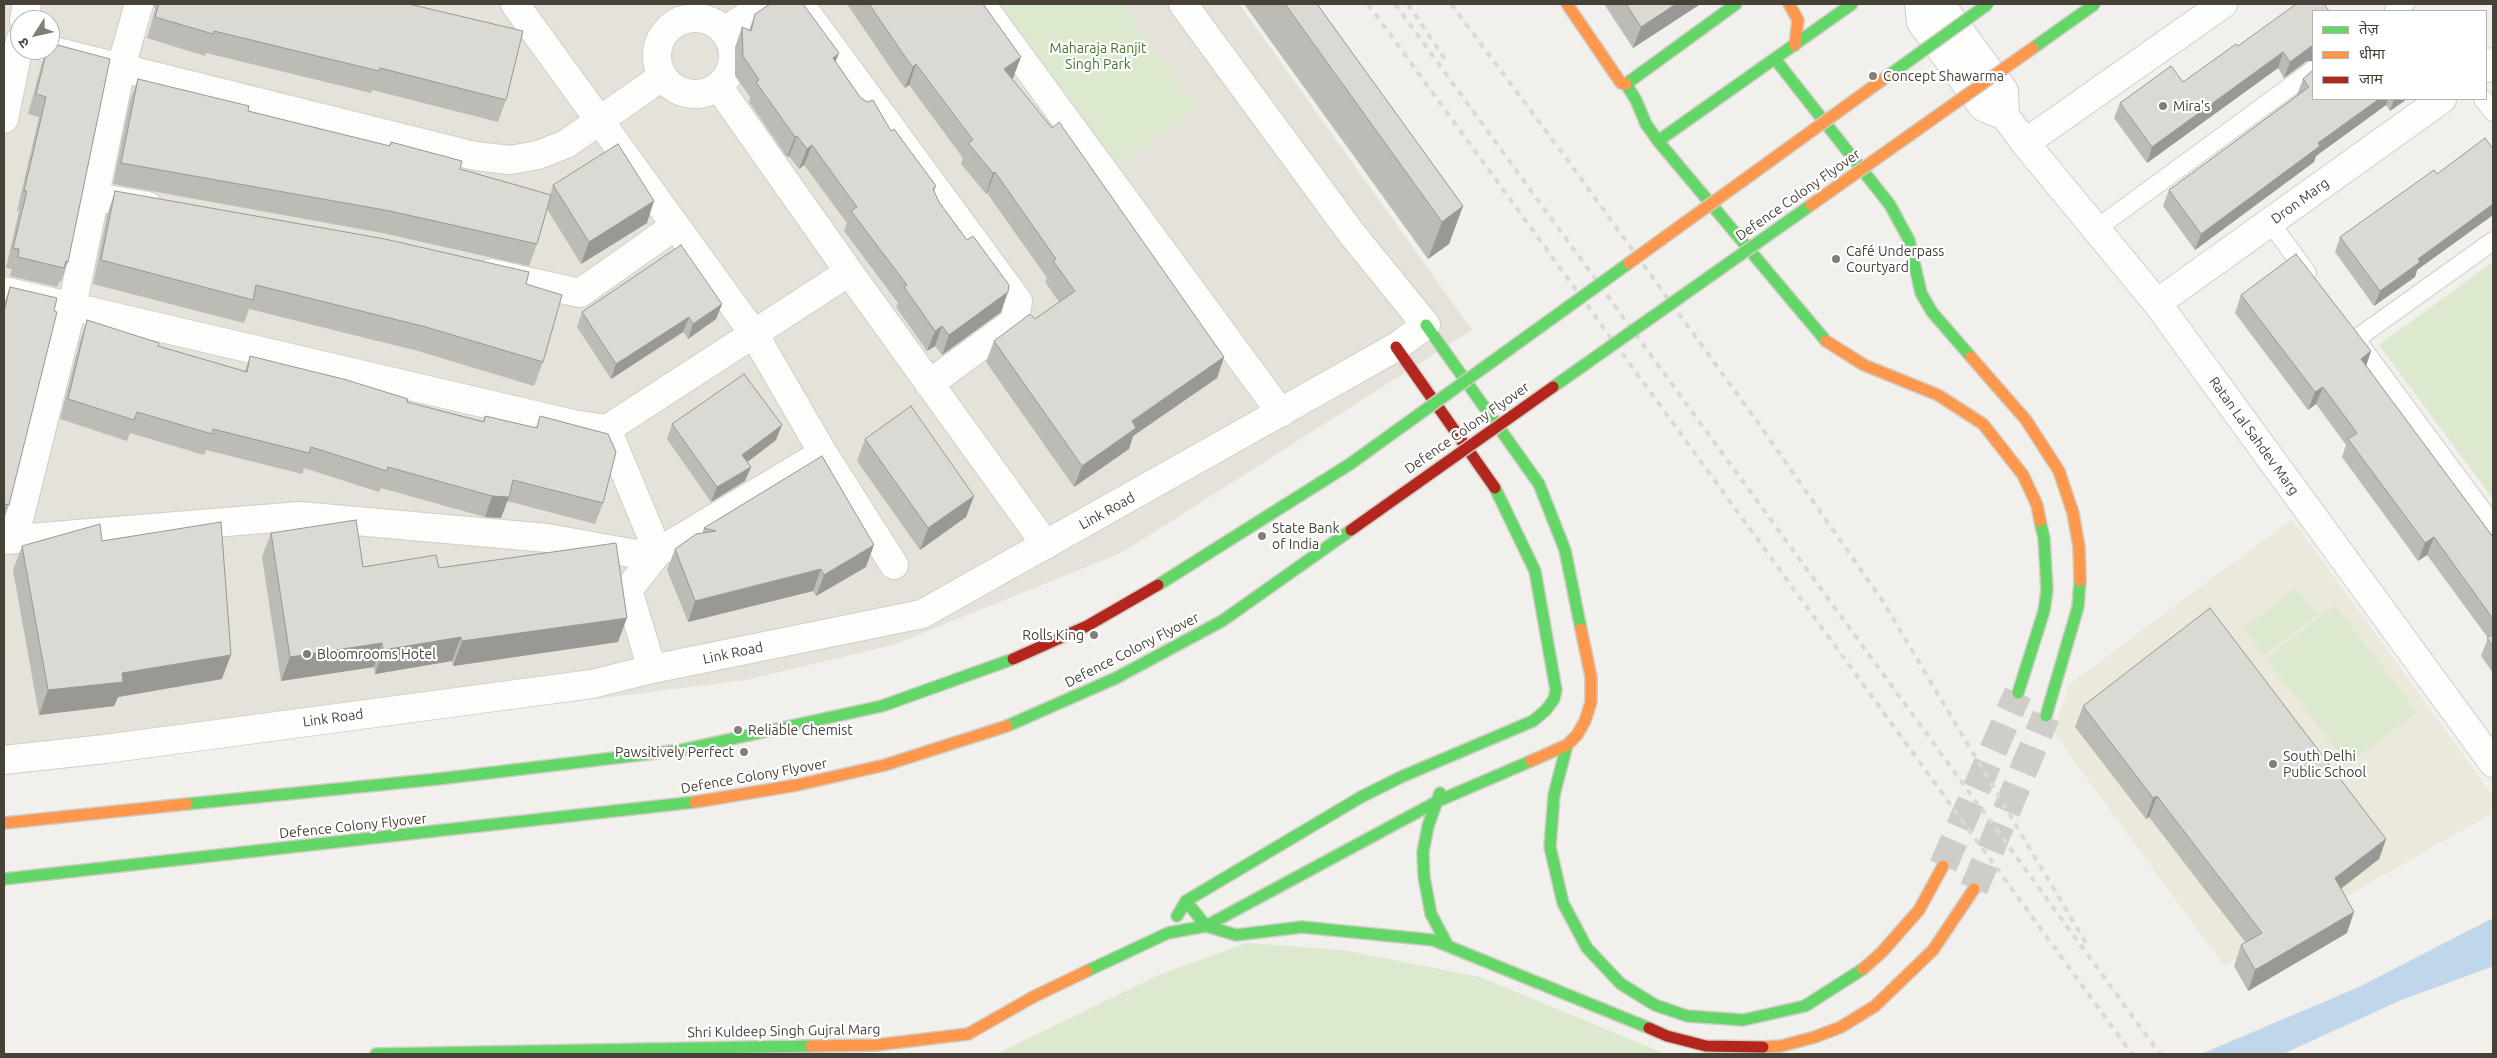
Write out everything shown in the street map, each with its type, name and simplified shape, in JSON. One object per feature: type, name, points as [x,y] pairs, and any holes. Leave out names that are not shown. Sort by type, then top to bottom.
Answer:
[{"type":"street","points":[[139,4],[121,67],[72,307],[9,540],[300,516],[547,538],[636,554],[658,552]]},
{"type":"street","points":[[515,4],[598,122],[754,334],[824,453],[894,566]]},
{"type":"street","points":[[725,31],[764,4]]},
{"type":"street","points":[[800,4],[1018,301],[1015,321],[929,384]]},
{"type":"street","points":[[981,4],[1282,413]]},
{"type":"street","points":[[1183,4],[1352,234],[1426,325],[1539,484],[1565,550],[1591,677],[1591,702],[1585,722],[1577,735],[1567,745],[1438,801],[1206,926]]},
{"type":"street","points":[[1567,4],[1621,83],[1626,84],[1636,100],[1646,124],[1658,141],[1824,340],[1842,354],[1864,365],[1938,395],[1958,406],[1983,424],[2004,448],[2023,475],[2037,505],[2044,538],[2048,582],[2044,611],[2018,693]]},
{"type":"street","points":[[1789,4],[1798,20],[1795,45]]},
{"type":"street","points":[[1658,141],[1852,4]]},
{"type":"street","points":[[1919,4],[1921,22],[1982,107],[2005,116],[2004,90],[1940,4],[1935,4]]},
{"type":"street","points":[[4,823],[438,779],[681,750],[882,706],[993,668],[1104,616],[1187,569],[1350,464],[1988,4]]},
{"type":"street","name":"Defence Colony Flyover","points":[[4,879],[691,804],[797,785],[885,765],[1008,726],[1116,678],[1222,620],[2095,4]]},
{"type":"street","points":[[2025,143],[2223,4]]},
{"type":"street","points":[[1626,84],[1732,5]]},
{"type":"street","points":[[671,13],[707,20],[725,31],[733,50],[733,64],[718,86],[706,93],[691,95],[678,91],[663,76],[658,67],[658,48],[671,13]]},
{"type":"street","points":[[504,34],[542,43]]},
{"type":"street","points":[[60,52],[475,156],[510,160],[538,155],[566,144],[663,76]]},
{"type":"street","points":[[1775,58],[1890,205],[1909,240],[1914,272],[1921,293],[1932,312],[2026,420],[2058,471],[2073,513],[2079,547],[2080,577],[2078,607],[2046,716]]},
{"type":"street","points":[[4,119],[16,60]]},
{"type":"street","points":[[718,86],[929,384],[1046,545]]},
{"type":"street","name":"Dron Marg","points":[[2157,303],[2441,100]]},
{"type":"street","name":"Ratan Lal Sahdev Marg","points":[[2005,116],[2025,143],[2157,303],[2493,764]]},
{"type":"street","points":[[96,196],[174,211]]},
{"type":"street","points":[[465,267],[580,293],[675,226]]},
{"type":"street","points":[[4,292],[573,424],[606,429],[849,272]]},
{"type":"street","name":"Link Road","points":[[4,760],[592,684],[652,669],[922,614],[1282,413],[1396,347],[1426,325]]},
{"type":"street","points":[[1168,933],[1186,901],[1361,797],[1533,720],[1546,710],[1554,699],[1556,690],[1555,678],[1535,571],[1490,479],[1396,347]]},
{"type":"street","points":[[606,429],[658,552]]},
{"type":"street","points":[[652,669],[628,590],[658,552],[824,453]]},
{"type":"street","points":[[1567,745],[1554,795],[1550,847],[1563,904],[1587,948],[1621,984],[1655,1005],[1687,1016],[1743,1020],[1805,1006],[1859,972],[1882,952],[1919,910],[1942,866]]},
{"type":"street","points":[[1446,944],[1431,914],[1424,877],[1423,852],[1428,826],[1452,756]]},
{"type":"street","points":[[1186,901],[1206,926],[1236,935],[1302,927],[1433,940],[1613,1016],[1667,1036],[1706,1046],[1748,1048],[1781,1046],[1815,1037],[1841,1027],[1875,1006],[1933,950],[1974,888]]},
{"type":"street","name":"Shri Kuldeep Singh Gujral Marg","points":[[376,1054],[876,1045],[968,1034],[1033,997],[1168,933],[1206,926]]},
{"type":"lane","points":[[2096,229],[2312,71]]},
{"type":"lane","points":[[2484,100],[2493,112]]},
{"type":"lane","points":[[2270,222],[2316,285]]},
{"type":"lane","points":[[2356,339],[2493,241]]},
{"type":"lane","points":[[2345,324],[2493,525]]},
{"type":"shaded area","points":[[4,4],[1239,4],[1472,330],[1121,553],[893,645],[746,680],[4,773]]},
{"type":"shaded area","name":"South Delhi Public School","points":[[2292,519],[2493,796],[2493,813],[2224,966],[2053,732],[2070,684]]},
{"type":"green space","name":"Maharaja Ranjit Singh Park","points":[[1000,4],[1121,4],[1197,108],[1118,166]]},
{"type":"green space","points":[[2493,262],[2493,499],[2379,345]]},
{"type":"green space","points":[[2296,588],[2317,615],[2264,655],[2244,628]]},
{"type":"green space","points":[[2335,605],[2417,712],[2348,765],[2266,658]]},
{"type":"green space","points":[[1247,943],[1343,950],[1480,977],[1666,1054],[996,1054],[1161,974]]},
{"type":"water","points":[[2493,918],[2493,966],[2491,967],[2399,1001],[2283,1054],[2201,1054],[2359,987]]},
{"type":"building","points":[[159,4],[409,4],[523,31],[506,100],[380,68],[379,71],[214,31],[213,34],[155,17]]},
{"type":"building","points":[[770,4],[803,4],[839,53],[833,58],[860,97],[867,102],[873,100],[891,131],[894,129],[936,186],[933,189],[939,202],[967,240],[973,236],[1009,285],[1008,292],[949,335],[942,326],[935,331],[904,287],[907,285],[851,211],[857,207],[812,145],[807,149],[797,136],[795,137],[756,82],[759,80],[743,56],[742,27],[751,31],[755,14]]},
{"type":"building","points":[[869,4],[983,4],[1021,57],[1004,69],[1052,128],[1059,122],[1224,357],[1132,421],[1136,428],[1082,466],[994,341],[1030,314],[1035,319],[1075,291],[1053,261],[1056,259],[995,172],[993,173],[968,143],[973,140],[916,64],[913,67],[906,58]]},
{"type":"building","points":[[1285,4],[1317,4],[1463,206],[1442,222]]},
{"type":"building","points":[[1626,4],[1676,4],[1641,27]]},
{"type":"building","points":[[2296,4],[2324,4],[2328,10],[2312,10],[2312,46],[2290,62],[2283,52],[2152,147],[2120,103],[2171,66],[2183,82],[2236,44],[2238,46]]},
{"type":"building","points":[[60,46],[110,59],[68,262],[66,261],[64,268],[18,257],[19,249],[13,248],[27,191],[24,191],[46,97],[36,94],[44,60],[60,60]]},
{"type":"building","points":[[2312,71],[2312,100],[2378,100],[2318,143],[2320,146],[2201,234],[2169,190],[2309,87],[2303,79]]},
{"type":"building","points":[[138,79],[249,106],[248,111],[390,146],[391,142],[462,161],[460,169],[551,195],[537,244],[390,211],[121,163]]},
{"type":"building","points":[[2485,138],[2493,149],[2493,204],[2418,259],[2420,262],[2380,291],[2340,237],[2434,170],[2437,174]]},
{"type":"building","points":[[618,144],[654,201],[589,242],[553,185]]},
{"type":"building","points":[[115,191],[385,239],[529,272],[526,284],[562,295],[543,362],[426,327],[256,285],[253,300],[101,260]]},
{"type":"building","points":[[681,245],[722,304],[693,324],[689,317],[616,364],[582,312]]},
{"type":"building","points":[[2296,254],[2371,351],[2361,359],[2493,537],[2493,619],[2434,537],[2425,543],[2348,439],[2357,433],[2323,387],[2315,392],[2241,295]]},
{"type":"building","points":[[10,287],[57,298],[54,311],[57,312],[9,505],[4,504],[4,312]]},
{"type":"building","points":[[87,320],[159,343],[158,346],[247,372],[250,356],[347,380],[408,399],[407,402],[484,422],[485,416],[537,428],[540,416],[608,434],[616,452],[603,503],[513,480],[509,497],[492,496],[388,467],[387,471],[311,447],[309,453],[213,429],[212,434],[137,412],[134,420],[68,399]]},
{"type":"building","points":[[744,374],[782,425],[742,455],[751,467],[717,487],[672,424]]},
{"type":"building","points":[[911,406],[974,496],[928,528],[865,439]]},
{"type":"building","points":[[822,456],[874,545],[824,575],[821,569],[695,601],[675,549],[696,534],[716,531],[704,528]]},
{"type":"building","points":[[356,520],[363,567],[436,555],[439,568],[616,543],[627,618],[462,641],[461,637],[383,650],[382,643],[290,657],[271,533]]},
{"type":"building","points":[[221,522],[231,655],[122,673],[123,682],[48,690],[22,546],[100,524],[102,541]]},
{"type":"building","points":[[2210,608],[2386,839],[2335,878],[2354,912],[2255,970],[2241,945],[2262,933],[2157,796],[2153,798],[2083,706]]},
{"type":"building","points":[[2493,634],[2493,646],[2487,638]]},
{"type":"tunnel","points":[[1943,866],[2018,693]]},
{"type":"tunnel","points":[[1974,889],[2046,716]]},
{"type":"railway","points":[[1368,4],[2132,1054]]},
{"type":"railway","points":[[1395,4],[2160,1054]]},
{"type":"railway","points":[[1408,4],[1446,61]]},
{"type":"railway","points":[[1451,4],[1558,147],[1761,427],[1882,600],[2086,943]]},
{"type":"traffic: fast","points":[[1626,84],[1736,4]]},
{"type":"traffic: fast","points":[[1658,141],[1852,4]]},
{"type":"traffic: fast","points":[[1885,78],[1988,4]]},
{"type":"traffic: fast","points":[[2033,48],[2095,4]]},
{"type":"traffic: fast","points":[[1775,59],[1890,205],[1909,240],[1921,293],[1932,312],[1971,357]]},
{"type":"traffic: fast","points":[[1626,84],[1636,100],[1646,124],[1658,141],[1826,341]]},
{"type":"traffic: fast","points":[[1553,387],[1811,205]]},
{"type":"traffic: fast","points":[[1158,585],[1350,464],[1629,263]]},
{"type":"traffic: fast","points":[[1426,325],[1539,484],[1565,550],[1581,629]]},
{"type":"traffic: fast","points":[[1177,916],[1186,901],[1361,797],[1401,777],[1533,721],[1546,710],[1554,699],[1556,690],[1535,571],[1495,488]]},
{"type":"traffic: fast","points":[[2018,693],[2044,611],[2047,590],[2044,538],[2040,521]]},
{"type":"traffic: fast","points":[[1007,726],[1116,678],[1222,621],[1351,530]]},
{"type":"traffic: fast","points":[[2046,716],[2078,607],[2080,581]]},
{"type":"traffic: fast","points":[[438,779],[681,750],[882,706],[1013,659]]},
{"type":"traffic: fast","points":[[1567,745],[1554,795],[1550,847],[1563,903],[1587,948],[1621,984],[1655,1005],[1687,1016],[1743,1020],[1805,1006],[1863,969]]},
{"type":"traffic: fast","points":[[1087,971],[1168,933],[1206,926],[1438,801],[1531,761]]},
{"type":"traffic: fast","points":[[187,804],[438,779]]},
{"type":"traffic: fast","points":[[1440,793],[1428,826],[1423,852],[1424,877],[1431,914],[1447,944]]},
{"type":"traffic: fast","points":[[4,879],[695,802]]},
{"type":"traffic: fast","points":[[1186,901],[1206,926],[1236,935],[1302,927],[1433,940],[1649,1028]]},
{"type":"traffic: fast","points":[[376,1054],[811,1046]]},
{"type":"traffic: slow","points":[[1567,4],[1621,83],[1626,84]]},
{"type":"traffic: slow","points":[[1789,4],[1798,20],[1795,45]]},
{"type":"traffic: slow","points":[[1811,205],[2033,48]]},
{"type":"traffic: slow","points":[[1629,263],[1885,78]]},
{"type":"traffic: slow","points":[[1826,341],[1864,365],[1938,395],[1983,424],[2023,475],[2037,505],[2040,521]]},
{"type":"traffic: slow","points":[[1971,357],[2026,420],[2059,471],[2073,513],[2079,547],[2080,581]]},
{"type":"traffic: slow","points":[[1531,761],[1567,745],[1577,735],[1585,721],[1591,702],[1591,677],[1581,629]]},
{"type":"traffic: slow","points":[[695,802],[797,785],[885,765],[1007,726]]},
{"type":"traffic: slow","points":[[4,823],[187,804]]},
{"type":"traffic: slow","points":[[1863,969],[1882,952],[1919,910],[1943,866]]},
{"type":"traffic: slow","points":[[1763,1047],[1781,1046],[1815,1037],[1841,1027],[1875,1006],[1933,950],[1974,889]]},
{"type":"traffic: slow","points":[[811,1046],[876,1045],[968,1034],[1033,997],[1087,971]]},
{"type":"traffic: jam","points":[[1396,347],[1495,488]]},
{"type":"traffic: jam","points":[[1351,530],[1553,387]]},
{"type":"traffic: jam","points":[[1013,659],[1087,626],[1158,585]]},
{"type":"traffic: jam","points":[[1649,1028],[1667,1036],[1706,1046],[1763,1047]]},
{"type":"place","name":"Concept Shawarma","points":[[1873,76]]},
{"type":"place","name":"Mira's","points":[[2163,106]]},
{"type":"place","name":"Café Underpass Courtyard","points":[[1836,259]]},
{"type":"place","name":"State Bank of India","points":[[1262,536]]},
{"type":"place","name":"Rolls King","points":[[1094,635]]},
{"type":"place","name":"Bloomrooms Hotel","points":[[307,654]]},
{"type":"place","name":"Reliable Chemist","points":[[738,730]]},
{"type":"place","name":"Pawsitively Perfect","points":[[744,752]]},
{"type":"place","name":"South Delhi Public School","points":[[2273,764]]}]
